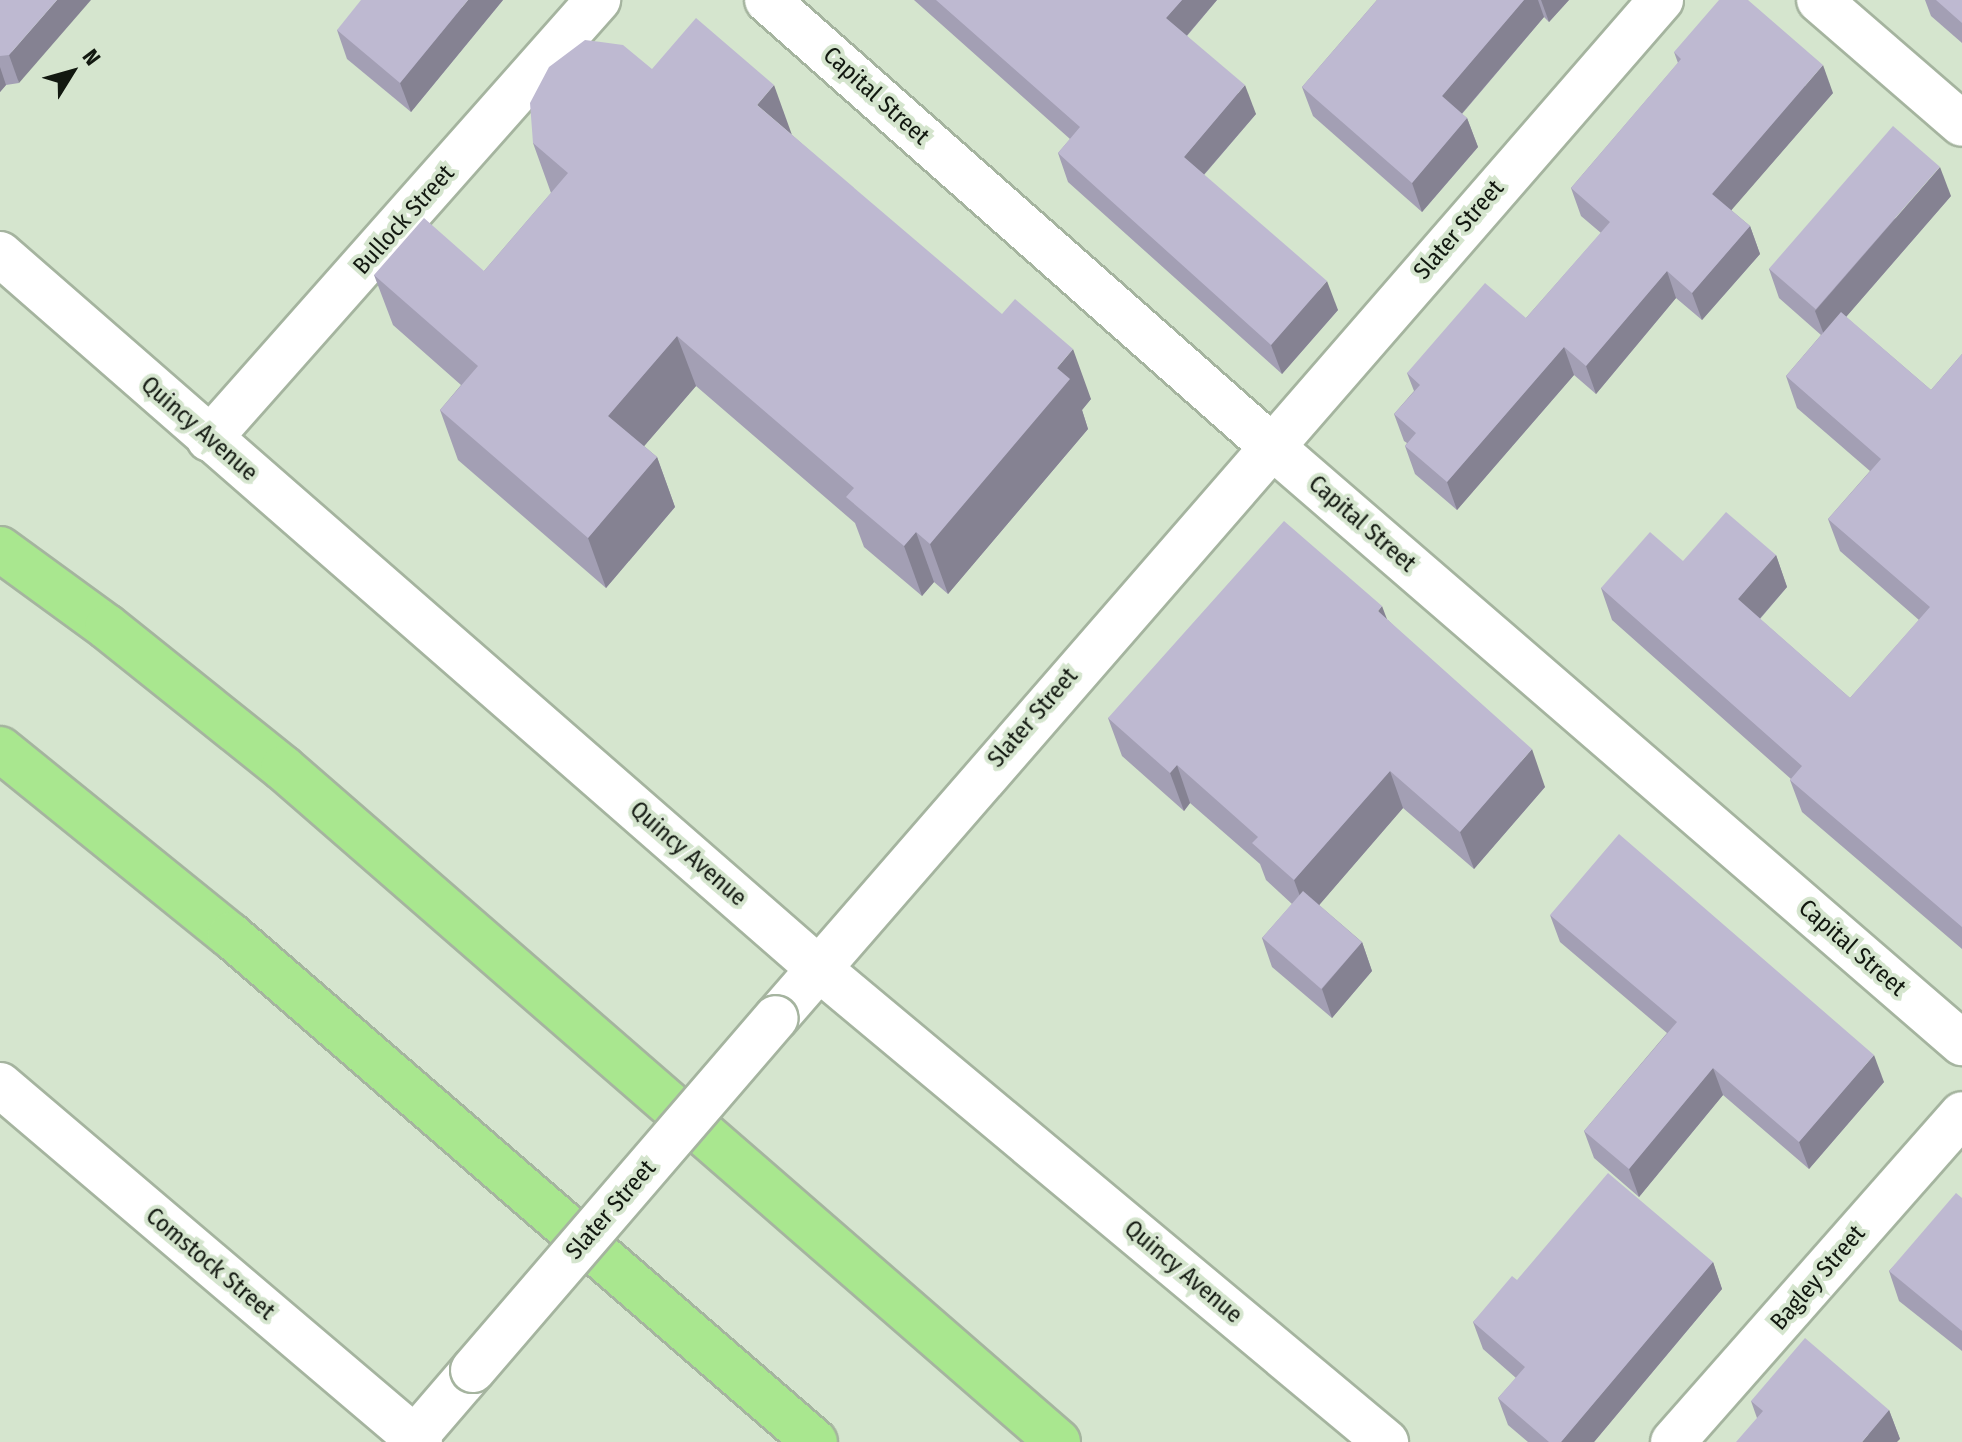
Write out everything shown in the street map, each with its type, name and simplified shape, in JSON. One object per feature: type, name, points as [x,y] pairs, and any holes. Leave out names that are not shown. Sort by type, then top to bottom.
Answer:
[{"type":"highway","points":[[0,549],[118,635],[283,768],[1058,1442]]},
{"type":"highway","points":[[0,749],[230,935],[815,1442]]},
{"type":"street","name":"Bullock Street","points":[[209,439],[598,0]]},
{"type":"street","name":"Capital Street","points":[[767,0],[1270,445],[1962,1043]]},
{"type":"street","name":"Slater Street","points":[[416,1441],[473,1370],[818,968],[1270,445],[1661,0]]},
{"type":"street","points":[[1819,0],[1962,124]]},
{"type":"street","name":"Quincy Avenue","points":[[0,254],[818,968],[1386,1442]]},
{"type":"street","name":"Comstock Street","points":[[0,1085],[416,1441]]},
{"type":"street","name":"Bagley Street","points":[[1673,1442],[1962,1114]]},
{"type":"building","points":[[0,0],[57,0],[9,55],[0,56]]},
{"type":"building","points":[[361,0],[468,0],[400,83],[337,30]]},
{"type":"building","points":[[936,0],[1182,0],[1166,18],[1245,85],[1184,157],[1327,281],[1271,345],[1058,153],[1080,127]]},
{"type":"building","points":[[1377,0],[1524,0],[1442,96],[1467,118],[1412,183],[1302,87]]},
{"type":"building","points":[[1719,0],[1748,0],[1823,65],[1712,194],[1750,226],[1692,293],[1667,271],[1586,366],[1564,347],[1447,482],[1405,446],[1416,433],[1394,414],[1420,385],[1407,373],[1485,283],[1526,318],[1610,222],[1571,188],[1681,59],[1674,52]]},
{"type":"building","points":[[1936,0],[1962,0],[1962,23]]},
{"type":"building","points":[[696,18],[774,85],[757,105],[1002,314],[1015,299],[1073,349],[1057,368],[1070,379],[930,544],[916,532],[904,546],[846,497],[854,488],[677,336],[608,416],[657,457],[588,538],[440,410],[478,366],[374,275],[424,218],[484,271],[568,173],[533,143],[530,103],[549,67],[585,40],[623,45],[652,69]]},
{"type":"building","points":[[1893,126],[1940,167],[1816,309],[1769,269]]},
{"type":"building","points":[[1841,312],[1931,390],[1962,354],[1962,927],[1790,780],[1802,766],[1601,588],[1650,532],[1683,561],[1726,512],[1776,555],[1738,599],[1850,698],[1930,607],[1828,519],[1881,459],[1786,376]]},
{"type":"building","points":[[1284,521],[1382,606],[1378,611],[1532,749],[1460,832],[1390,771],[1294,880],[1252,843],[1258,837],[1177,765],[1170,773],[1108,718]]},
{"type":"building","points":[[1619,834],[1874,1055],[1799,1142],[1713,1068],[1629,1169],[1584,1131],[1677,1022],[1550,915]]},
{"type":"building","points":[[1303,891],[1362,942],[1321,989],[1262,938]]},
{"type":"building","points":[[1608,1173],[1713,1262],[1561,1442],[1549,1442],[1498,1398],[1525,1367],[1473,1322],[1512,1276],[1517,1280]]},
{"type":"building","points":[[1956,1193],[1962,1198],[1962,1331],[1889,1271]]},
{"type":"building","points":[[1805,1338],[1889,1410],[1862,1442],[1736,1442],[1763,1411],[1751,1401]]}]
